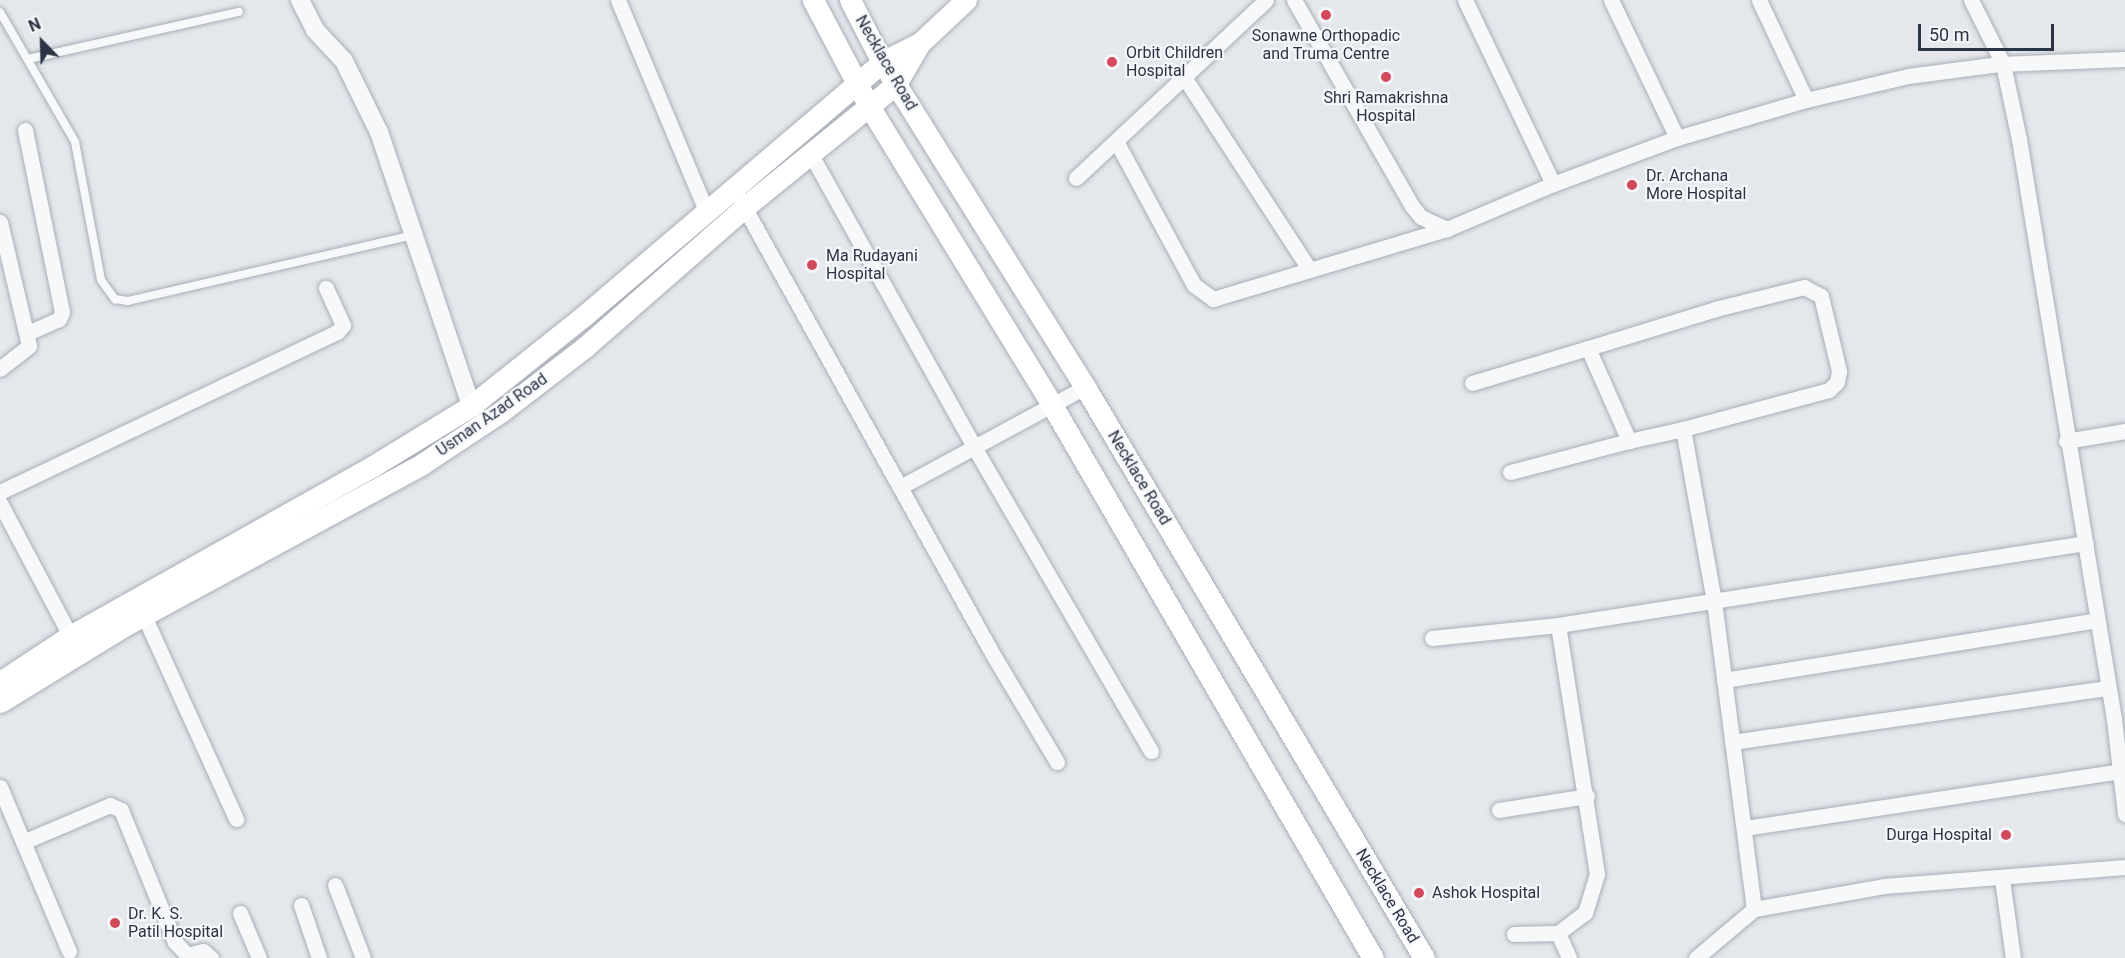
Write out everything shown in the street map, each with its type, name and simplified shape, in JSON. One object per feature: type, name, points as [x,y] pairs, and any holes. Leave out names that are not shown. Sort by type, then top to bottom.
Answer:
[{"type":"main road","name":"Necklace Road","points":[[813,0],[869,106],[1052,405],[1373,958]]},
{"type":"main road","name":"Necklace Road","points":[[850,0],[882,62],[1085,387],[1424,958]]},
{"type":"main road","name":"Usman Azad Road","points":[[0,682],[75,645],[140,607],[471,406],[857,82],[882,62],[920,43],[966,0]]},
{"type":"main road","name":"Usman Azad Road","points":[[140,607],[422,464],[502,411],[585,347],[746,206],[896,84],[920,43]]},
{"type":"main road","name":"Usman Azad Road","points":[[0,702],[75,645]]},
{"type":"street","points":[[300,0],[315,30],[354,79],[379,132],[471,406]]},
{"type":"street","points":[[618,0],[706,210]]},
{"type":"street","points":[[1076,178],[1266,0]]},
{"type":"street","points":[[1294,0],[1412,206],[1421,217],[1447,229]]},
{"type":"street","points":[[1465,0],[1553,184]]},
{"type":"street","points":[[1611,0],[1677,138]]},
{"type":"street","points":[[1759,0],[1806,100]]},
{"type":"street","points":[[1971,0],[2003,64],[2035,228],[2066,441],[2086,543],[2125,814]]},
{"type":"street","points":[[1116,141],[1202,294],[1213,299],[1227,297],[1447,229],[1553,184],[1677,138],[1806,100],[1908,76],[2003,64],[2125,59]]},
{"type":"street","points":[[1184,77],[1310,270]]},
{"type":"street","points":[[24,130],[62,312],[59,320],[27,333]]},
{"type":"street","points":[[810,153],[974,447],[1151,751]]},
{"type":"street","points":[[733,187],[746,206],[902,486],[992,653],[1057,762]]},
{"type":"street","points":[[0,222],[27,333],[27,350],[0,369]]},
{"type":"street","points":[[1472,383],[1719,308],[1804,287],[1821,296],[1839,371],[1837,382],[1829,390],[1510,472]]},
{"type":"street","points":[[0,492],[337,332],[343,324],[326,288]]},
{"type":"street","points":[[1588,348],[1629,441]]},
{"type":"street","points":[[902,486],[1085,387]]},
{"type":"street","points":[[1683,429],[1714,601],[1754,909]]},
{"type":"street","points":[[2066,441],[2125,431]]},
{"type":"street","points":[[0,503],[75,645]]},
{"type":"street","points":[[1432,638],[1558,625],[2086,543]]},
{"type":"street","points":[[140,607],[236,819]]},
{"type":"street","points":[[1724,680],[2097,620]]},
{"type":"street","points":[[1514,934],[1558,933],[1585,913],[1597,874],[1587,796],[1558,625]]},
{"type":"street","points":[[1732,742],[2108,688]]},
{"type":"street","points":[[1745,828],[2120,771]]},
{"type":"street","points":[[0,787],[69,951]]},
{"type":"street","points":[[1499,810],[1587,796]]},
{"type":"street","points":[[23,842],[110,805],[121,810],[175,942],[187,954],[203,951],[211,958]]},
{"type":"street","points":[[1696,958],[1754,909],[1884,886],[2002,879],[2125,867]]},
{"type":"street","points":[[2002,879],[2013,958]]},
{"type":"street","points":[[335,885],[363,958]]},
{"type":"street","points":[[301,906],[319,958]]},
{"type":"street","points":[[240,913],[260,958]]},
{"type":"street","points":[[1558,933],[1569,958]]},
{"type":"lane","points":[[0,12],[75,142],[101,280],[115,299],[139,299],[415,235]]},
{"type":"lane","points":[[28,60],[239,12]]},
{"type":"place","name":"Sonawne Orthopadic and Truma Centre","points":[[1326,15]]},
{"type":"place","name":"Orbit Children Hospital","points":[[1112,62]]},
{"type":"place","name":"Shri Ramakrishna Hospital","points":[[1386,77]]},
{"type":"place","name":"Dr. Archana More Hospital","points":[[1632,185]]},
{"type":"place","name":"Ma Rudayani Hospital","points":[[812,265]]},
{"type":"place","name":"Durga Hospital","points":[[2006,835]]},
{"type":"place","name":"Ashok Hospital","points":[[1419,893]]},
{"type":"place","name":"Dr. K. S. Patil Hospital","points":[[115,923]]}]
